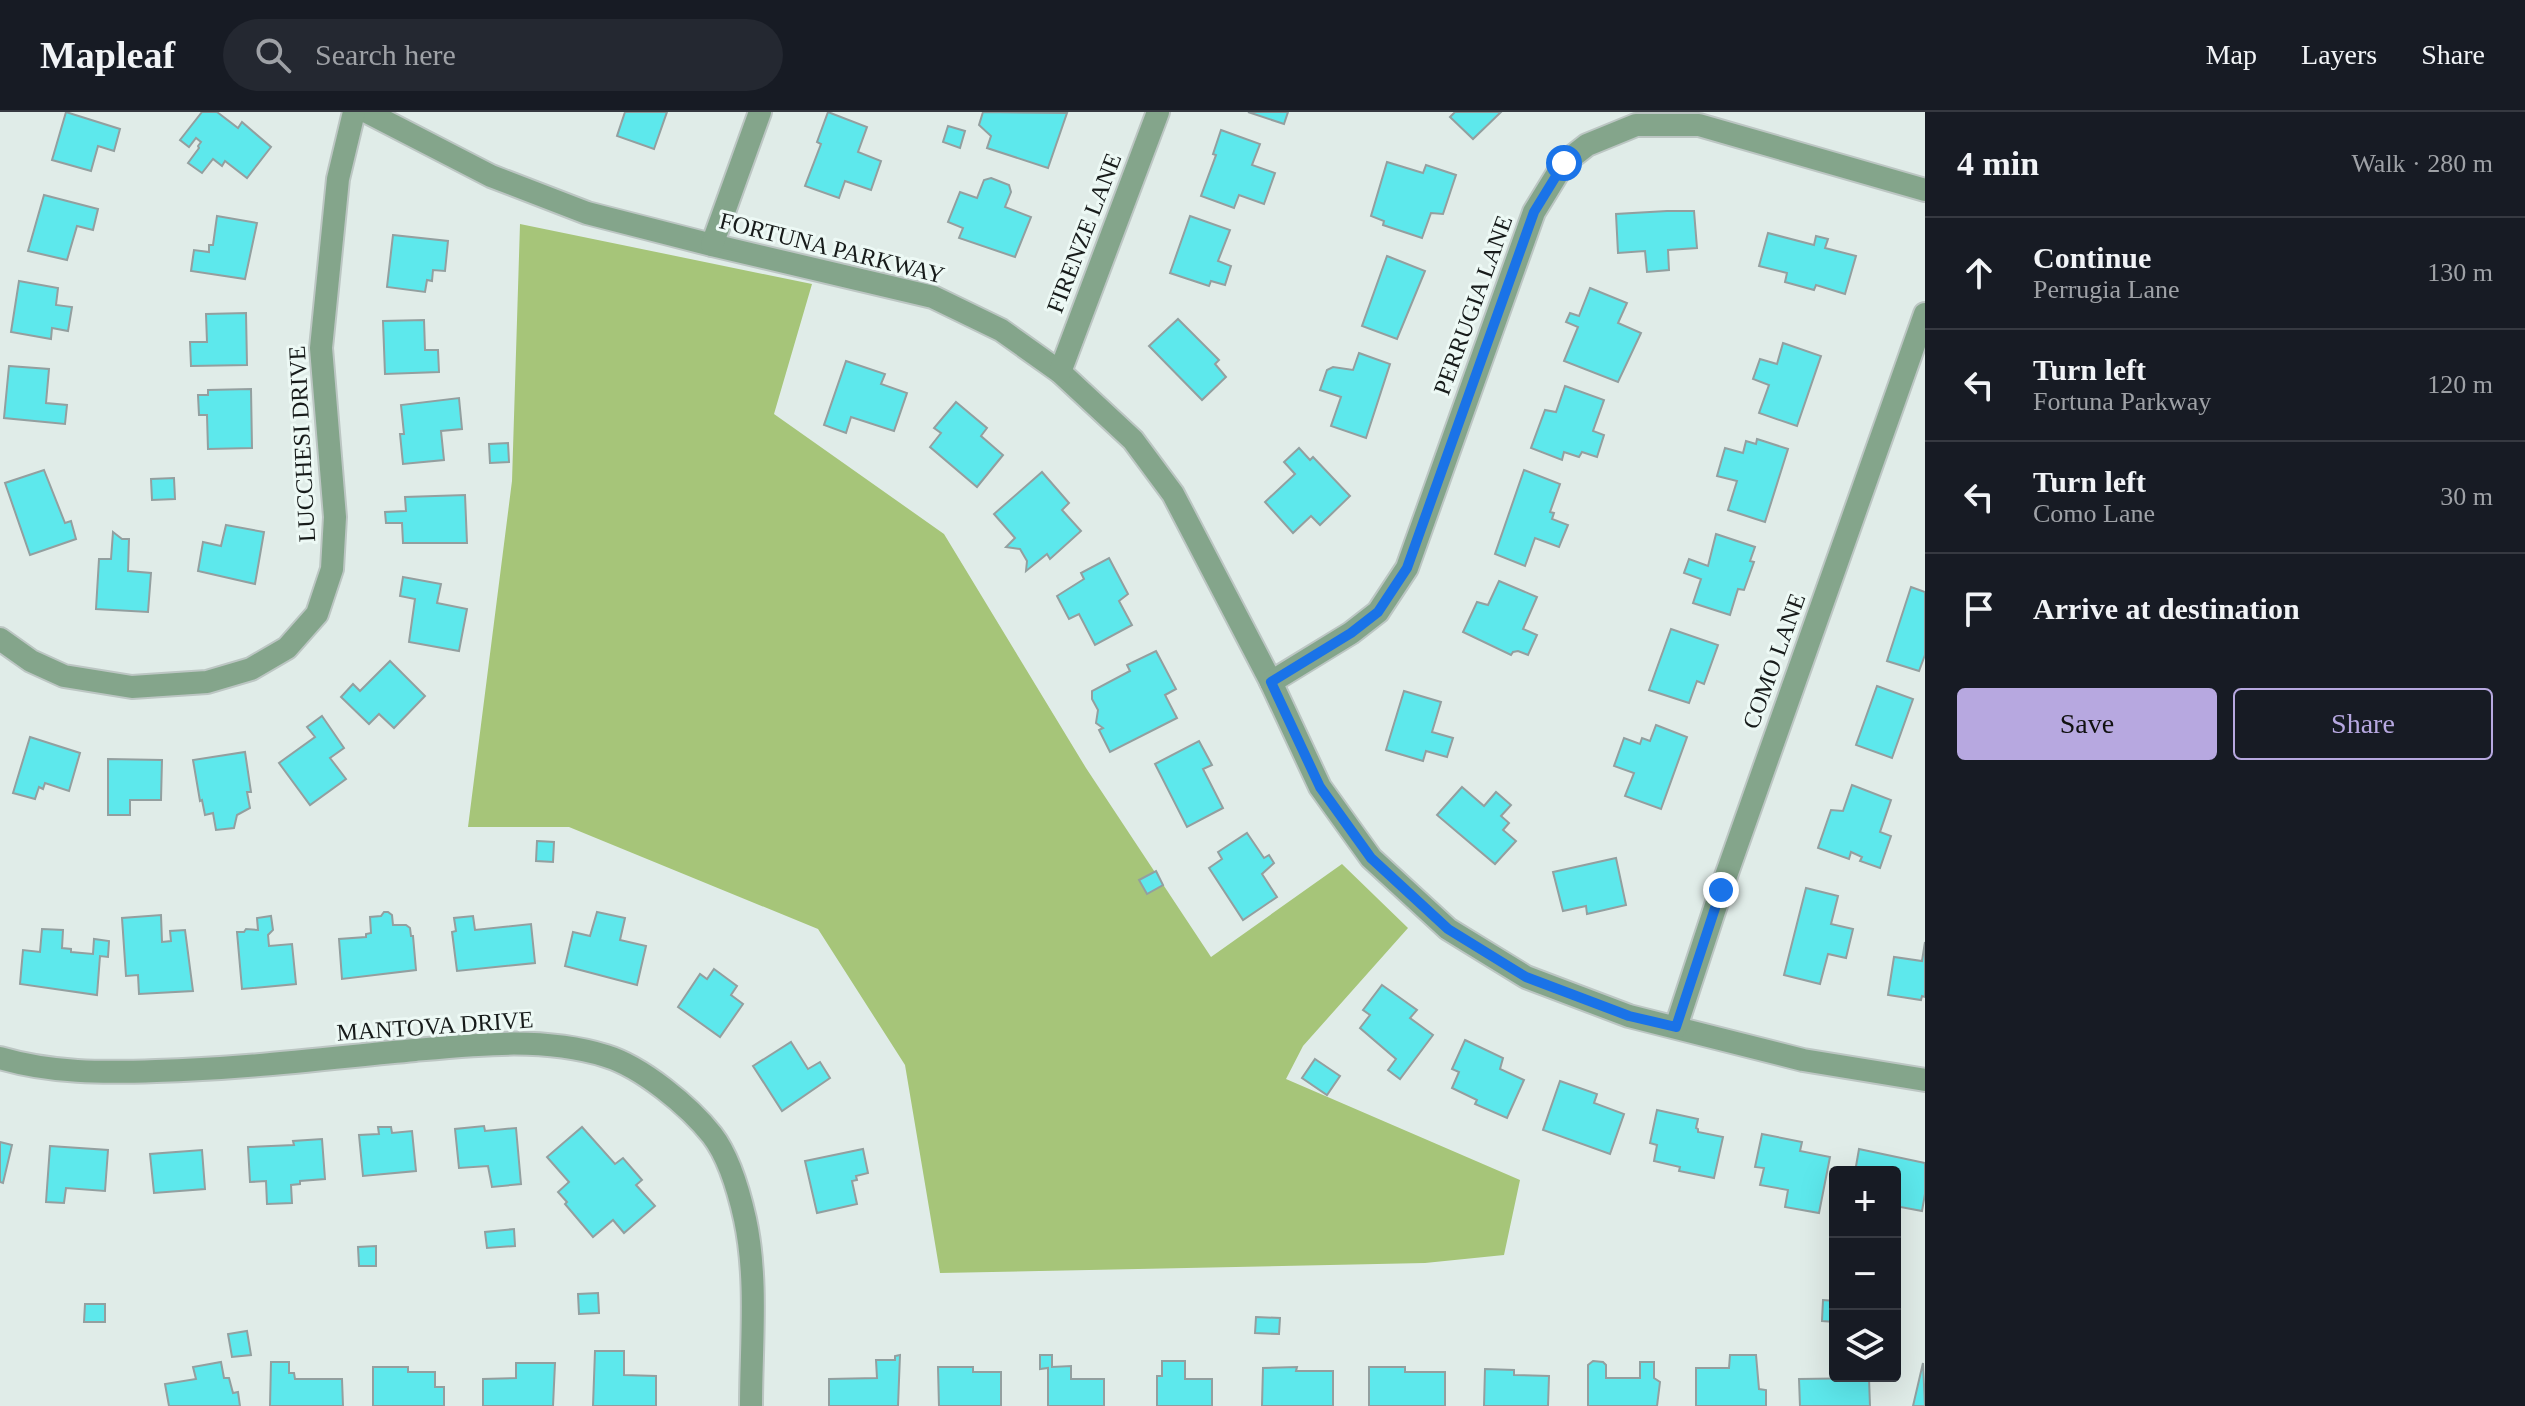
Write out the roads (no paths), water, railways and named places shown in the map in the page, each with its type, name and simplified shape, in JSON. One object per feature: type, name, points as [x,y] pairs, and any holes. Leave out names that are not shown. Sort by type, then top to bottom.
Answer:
[{"type":"street","name":"LUCCHESI DRIVE","points":[[0,639],[31,661],[64,676],[132,687],[207,682],[251,669],[287,648],[317,614],[332,569],[335,517],[321,348],[338,179],[354,112]]},
{"type":"street","name":"FORTUNA PARKWAY","points":[[367,112],[491,176],[587,213],[933,297],[1001,330],[1060,372],[1133,440],[1173,494],[1271,682],[1320,787],[1371,858],[1448,929],[1526,977],[1629,1016],[1803,1060],[1925,1080]]},
{"type":"street","points":[[712,245],[760,112]]},
{"type":"street","name":"FIRENZE LANE","points":[[1060,372],[1158,112]]},
{"type":"street","name":"PERRUGIA LANE","points":[[1271,682],[1351,633],[1378,612],[1407,568],[1534,212],[1564,163],[1587,145],[1636,125],[1699,125],[1925,190]]},
{"type":"street","name":"COMO LANE","points":[[1676,1027],[1721,890],[1925,314]]},
{"type":"street","name":"MANTOVA DRIVE","points":[[0,1058],[20,1064],[92,1073],[204,1070],[487,1044],[545,1044],[608,1057],[658,1083],[712,1136],[728,1166],[745,1220],[752,1275],[751,1406]]}]
